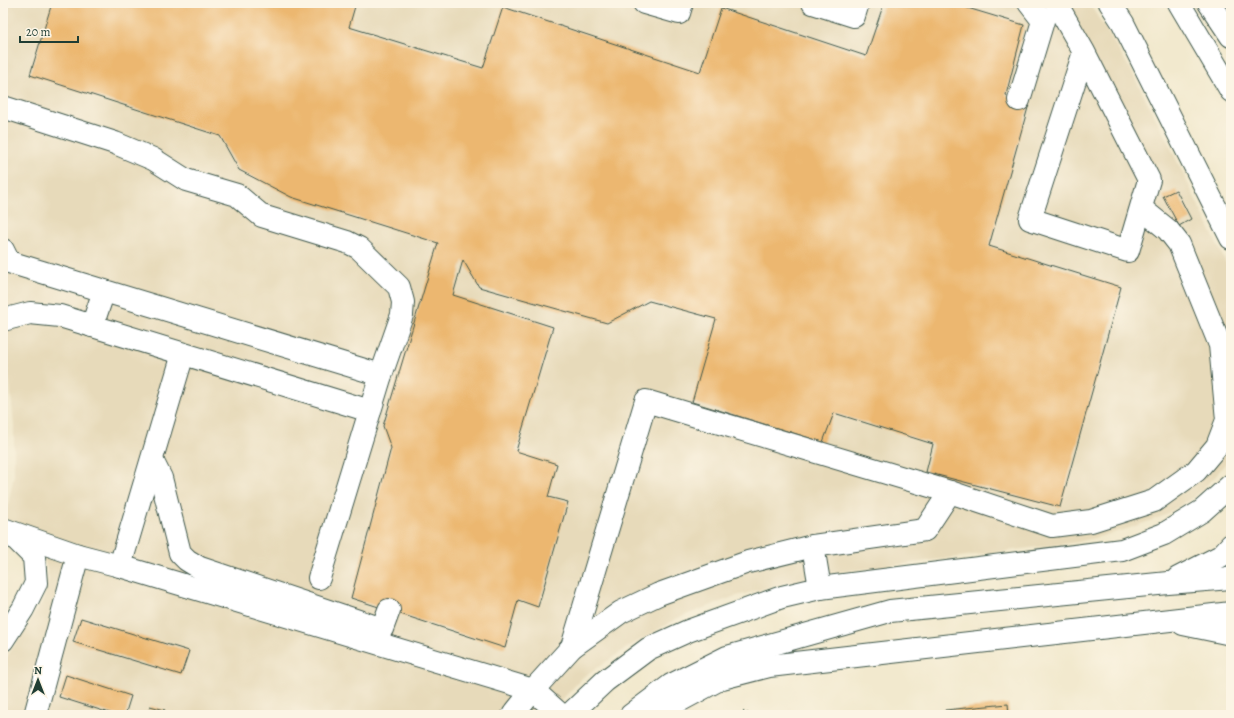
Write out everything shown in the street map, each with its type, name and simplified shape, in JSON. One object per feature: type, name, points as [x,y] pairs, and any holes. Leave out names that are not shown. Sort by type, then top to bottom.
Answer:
[{"type":"main road","points":[[644,3],[679,13],[682,3]]},
{"type":"main road","points":[[813,3],[854,16],[858,3]]},
{"type":"main road","points":[[1020,100],[1043,21],[1029,3]]},
{"type":"main road","points":[[1056,3],[1084,52],[1149,180],[1142,209],[1128,251],[1030,219],[1084,52]]},
{"type":"main road","points":[[1110,3],[1123,23],[1231,238]]},
{"type":"main road","points":[[1179,3],[1231,91]]},
{"type":"main road","points":[[1209,3],[1231,36]]},
{"type":"main road","points":[[3,107],[115,143],[153,159],[186,180],[237,195],[262,216],[347,242],[359,248],[399,287],[403,302],[402,315],[381,375],[319,578]]},
{"type":"main road","points":[[572,647],[646,402],[950,492],[1052,526],[1091,521],[1154,501],[1196,471],[1217,446],[1227,420],[1220,344],[1178,244],[1168,230],[1142,209]]},
{"type":"main road","points":[[3,250],[9,262],[381,375]]},
{"type":"main road","points":[[92,326],[104,291]]},
{"type":"main road","points":[[3,320],[30,313],[60,316],[370,411]]},
{"type":"main road","points":[[120,566],[184,354]]},
{"type":"main road","points":[[152,460],[160,478],[180,553],[187,560],[200,568],[382,629],[389,610]]},
{"type":"main road","points":[[569,715],[605,681],[648,649],[688,631],[782,597],[820,588],[1122,550],[1164,534],[1202,512],[1231,485]]},
{"type":"main road","points":[[513,715],[533,690],[572,647],[621,612],[659,594],[748,562],[813,546],[925,530],[950,492]]},
{"type":"main road","points":[[5,530],[78,555],[120,566],[533,690],[562,715]]},
{"type":"main road","points":[[3,640],[23,609],[36,583],[34,557],[5,530]]},
{"type":"main road","points":[[1168,583],[1221,556],[1231,545]]},
{"type":"main road","points":[[813,546],[820,588]]},
{"type":"main road","points":[[35,715],[78,555]]},
{"type":"main road","points":[[631,715],[670,685],[727,657],[890,612],[1168,583],[1231,578]]},
{"type":"main road","points":[[659,715],[668,707],[722,678],[769,666],[1231,612]]},
{"type":"main road","points":[[1162,620],[1231,634]]},
{"type":"path","points":[[743,712],[751,715]]},
{"type":"shaded area","points":[[3,3],[1089,3],[1131,70],[1168,142],[1231,273],[1231,456],[1214,478],[1194,497],[1163,516],[1124,530],[1078,542],[840,572],[793,581],[733,597],[678,618],[630,646],[583,677],[559,703],[551,715],[3,715],[3,663],[43,601],[49,578],[40,542],[5,520],[14,475],[14,426],[10,384],[3,346]]},
{"type":"building","points":[[52,3],[356,3],[349,27],[483,68],[503,7],[700,72],[721,8],[866,56],[884,3],[951,3],[1024,25],[1006,95],[1029,104],[989,246],[1121,287],[1060,507],[926,472],[933,444],[834,413],[823,442],[692,402],[716,319],[649,301],[607,323],[479,287],[463,260],[453,295],[553,327],[516,451],[557,464],[548,497],[568,502],[538,607],[518,600],[505,648],[351,598],[391,448],[383,426],[438,243],[291,197],[239,170],[220,136],[30,75]]},
{"type":"building","points":[[1176,190],[1191,219],[1179,226],[1163,196]]},
{"type":"building","points":[[81,618],[189,651],[181,675],[73,642]]},
{"type":"building","points":[[66,675],[131,696],[125,715],[116,715],[59,697]]},
{"type":"building","points":[[1008,704],[1009,715],[945,715],[945,710]]},
{"type":"building","points":[[150,706],[165,710],[164,715],[148,715]]},
{"type":"waterway","points":[[3,399],[3,433]]}]
